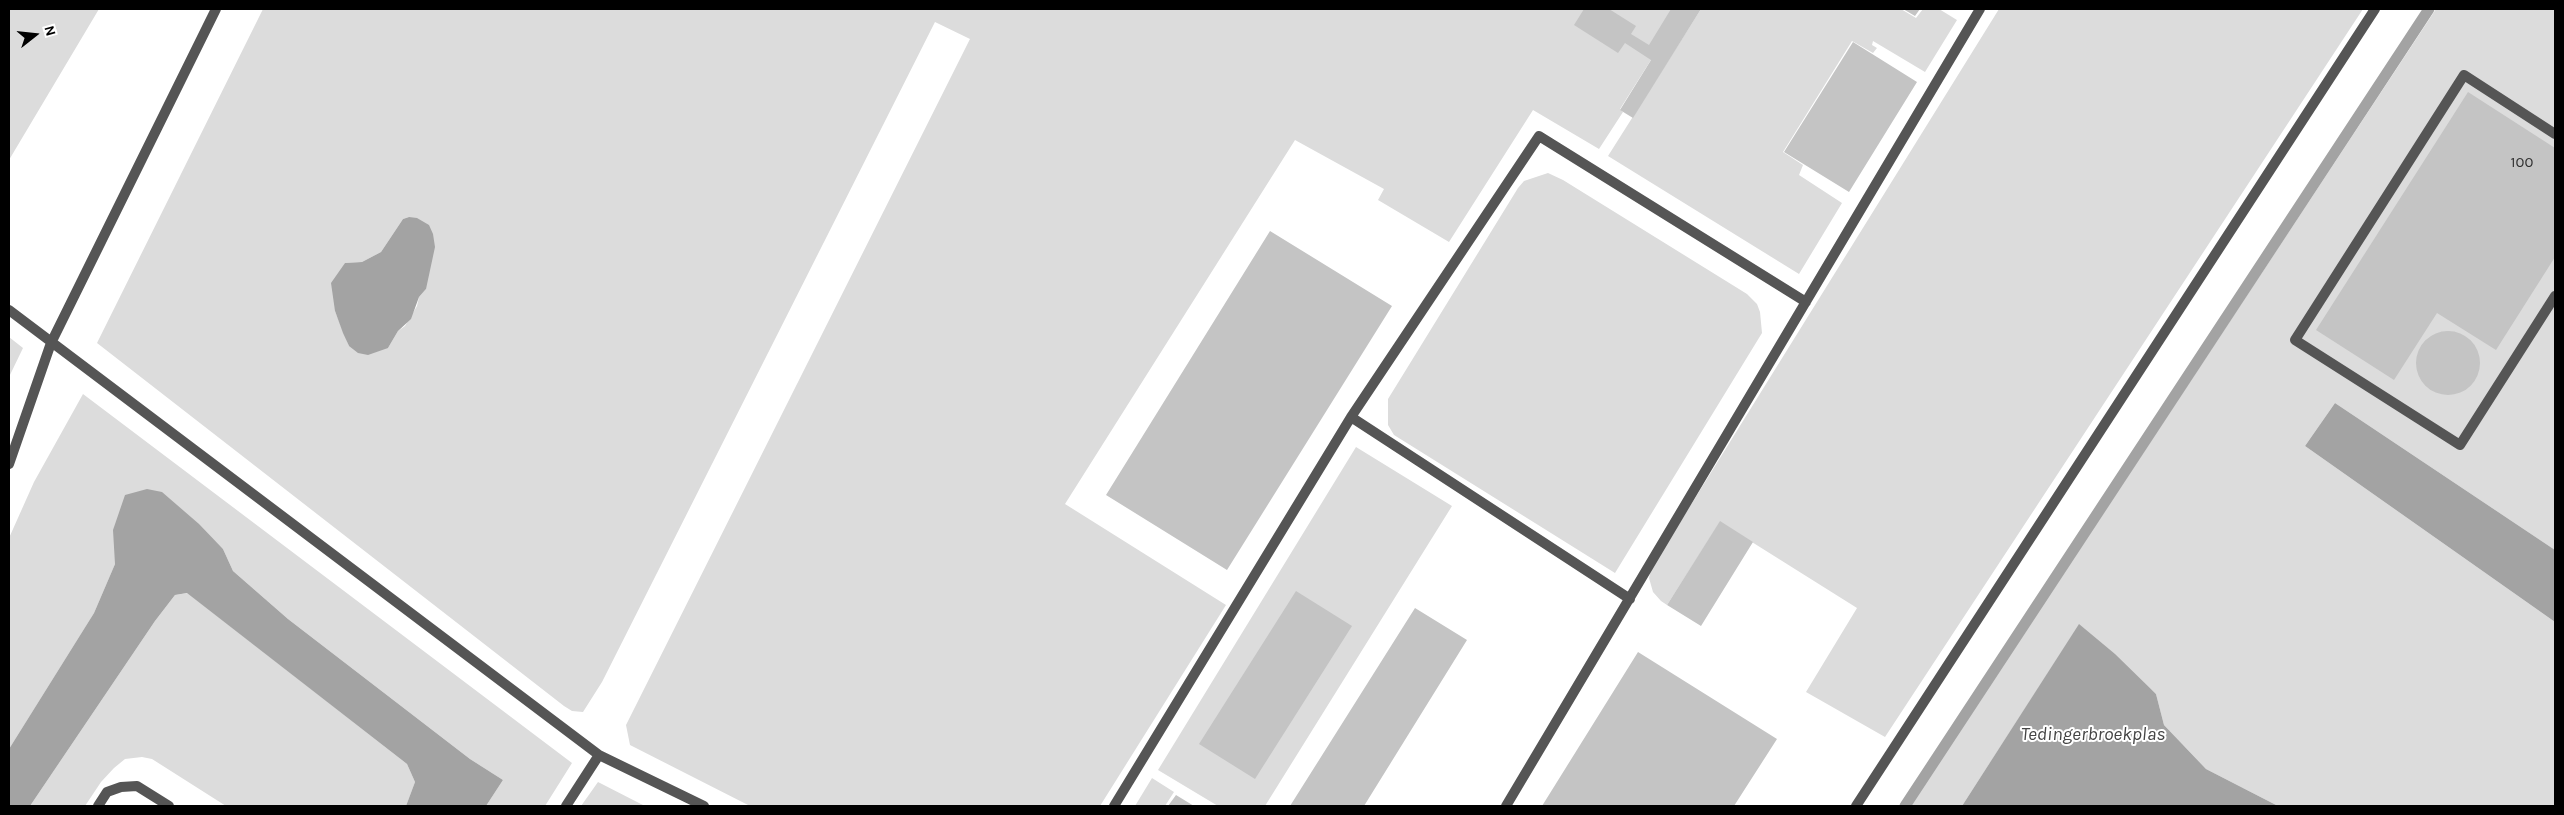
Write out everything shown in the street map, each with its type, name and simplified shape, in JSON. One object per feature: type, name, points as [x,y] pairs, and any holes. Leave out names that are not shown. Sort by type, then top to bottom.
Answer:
[{"type":"lane","points":[[9,464],[51,342],[216,9]]},
{"type":"lane","points":[[1506,806],[1980,9]]},
{"type":"lane","points":[[1856,806],[2375,9]]},
{"type":"lane","points":[[2555,134],[2464,75],[2295,340],[2460,445],[2555,296]]},
{"type":"lane","points":[[1114,806],[1351,417],[1539,136],[1806,302]]},
{"type":"lane","points":[[9,310],[599,755],[704,806]]},
{"type":"lane","points":[[1351,417],[1630,598]]},
{"type":"lane","points":[[566,806],[599,755]]},
{"type":"lane","points":[[98,806],[107,792],[121,787],[137,786],[169,806]]},
{"type":"shaded area","points":[[9,9],[99,9],[9,160]]},
{"type":"shaded area","points":[[263,9],[1683,9],[1620,109],[1623,112],[1599,149],[1533,110],[1449,242],[1378,200],[1384,189],[1295,140],[1065,504],[1226,605],[1100,806],[750,806],[630,745],[626,725],[970,39],[935,22],[602,682],[583,712],[572,711],[564,706],[97,343]],"holes":[[[409,217],[426,289],[419,297],[417,306],[405,326],[398,331],[388,348],[349,346],[335,311],[345,263],[362,262],[381,252],[403,219]]]},
{"type":"shaded area","points":[[1701,9],[1901,9],[1916,18],[1923,9],[1939,9],[1957,20],[1925,72],[1873,41],[1872,45],[1877,48],[1873,53],[1852,41],[1783,152],[1803,165],[1799,175],[1842,203],[1799,274],[1608,156]]},
{"type":"shaded area","points":[[1999,9],[2363,9],[1885,737],[1806,692],[1857,608],[1720,522],[1667,605],[1653,592],[1649,578],[1651,569]]},
{"type":"shaded area","points":[[2436,9],[2555,9],[2555,550],[2335,403],[2305,446],[2555,622],[2555,806],[2278,806],[2206,769],[2164,725],[2156,694],[2079,625],[1962,806],[1910,806]]},
{"type":"shaded area","points":[[1548,173],[1563,180],[1747,294],[1757,304],[1760,312],[1762,333],[1615,573],[1394,435],[1388,425],[1388,399],[1518,188],[1524,181]]},
{"type":"shaded area","points":[[9,337],[23,348],[9,377]]},
{"type":"shaded area","points":[[83,394],[572,763],[545,806],[486,806],[503,780],[470,759],[288,619],[233,571],[223,549],[186,514],[115,547],[115,564],[94,613],[9,749],[9,538],[34,482]]},
{"type":"shaded area","points":[[1356,447],[1452,506],[1265,806],[1218,806],[1158,770]]},
{"type":"shaded area","points":[[188,593],[407,764],[415,782],[406,806],[226,806],[152,759],[142,757],[125,759],[114,768],[101,782],[85,806],[30,806],[155,621],[175,595]]},
{"type":"shaded area","points":[[1152,778],[1174,792],[1165,806],[1135,806]]},
{"type":"shaded area","points":[[598,782],[639,803],[645,806],[581,806]]},
{"type":"water","points":[[409,217],[417,218],[429,225],[433,234],[435,247],[426,289],[419,297],[411,319],[398,331],[388,348],[368,355],[358,353],[349,346],[343,333],[335,311],[331,283],[345,263],[362,262],[381,252],[403,219]]},
{"type":"water","points":[[2335,403],[2555,550],[2555,622],[2305,446]]},
{"type":"water","points":[[147,489],[162,492],[199,524],[223,549],[233,571],[288,619],[470,759],[503,780],[486,806],[406,806],[415,782],[407,764],[187,593],[175,595],[155,621],[30,806],[9,806],[9,749],[94,613],[115,564],[113,530],[125,495]]},
{"type":"water","name":"Tedingerbroekplas","points":[[2079,624],[2115,654],[2156,694],[2164,725],[2206,769],[2278,806],[1962,806]]},
{"type":"building","points":[[1584,9],[1609,9],[1636,26],[1631,34],[1649,45],[1671,9],[1701,9],[1633,118],[1620,110],[1651,60],[1625,43],[1618,53],[1574,25]]},
{"type":"building","points":[[1903,9],[1920,9],[1915,16]]},
{"type":"building","points":[[1853,42],[1917,82],[1849,192],[1784,152]]},
{"type":"building","points":[[2468,92],[2555,148],[2555,257],[2496,350],[2437,313],[2394,380],[2316,330]]},
{"type":"building","points":[[1270,231],[1392,306],[1227,570],[1106,495]]},
{"type":"building","points":[[2448,331],[2460,334],[2471,340],[2477,351],[2480,363],[2477,375],[2471,386],[2460,392],[2448,395],[2436,392],[2425,386],[2419,375],[2416,363],[2419,351],[2425,340],[2436,334]]},
{"type":"building","points":[[1720,521],[1753,542],[1701,626],[1667,605]]},
{"type":"building","points":[[1296,591],[1352,626],[1255,779],[1199,744]]},
{"type":"building","points":[[1415,608],[1467,640],[1364,806],[1290,806]]},
{"type":"building","points":[[1638,652],[1777,739],[1734,806],[1542,806]]},
{"type":"building","points":[[1176,795],[1194,806],[1168,806]]},
{"type":"waterway","points":[[1905,806],[2429,9]]}]
